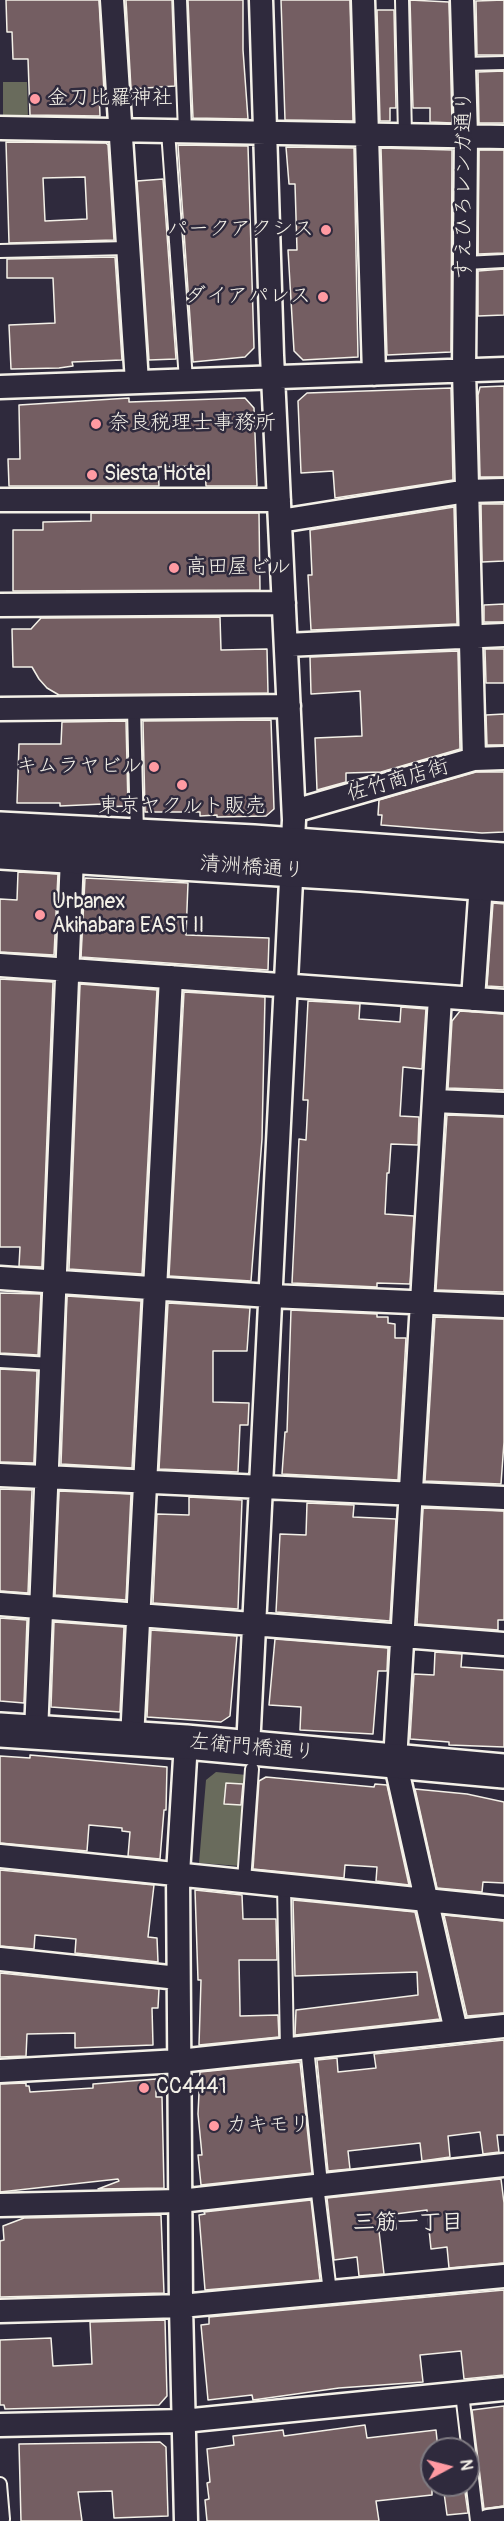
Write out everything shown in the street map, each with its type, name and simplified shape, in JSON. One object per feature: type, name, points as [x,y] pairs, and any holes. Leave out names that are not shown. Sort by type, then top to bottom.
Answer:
[{"type":"street","points":[[112,0],[137,382]]},
{"type":"street","points":[[250,1758],[254,1623],[294,812],[273,378],[261,0]]},
{"type":"street","points":[[363,0],[374,374]]},
{"type":"street","name":"すえひろレンガ通り","points":[[462,0],[466,136],[464,370],[474,759]]},
{"type":"street","points":[[0,128],[504,137]]},
{"type":"street","points":[[0,387],[504,369]]},
{"type":"street","points":[[0,500],[280,510],[504,489]]},
{"type":"street","points":[[0,605],[284,603]]},
{"type":"street","points":[[286,645],[504,635]]},
{"type":"street","points":[[0,709],[289,706]]},
{"type":"street","name":"佐竹商店街","points":[[294,812],[474,759],[504,758]]},
{"type":"street","name":"清洲橋通り","points":[[0,829],[137,836],[492,884]]},
{"type":"street","name":"清洲橋通り","points":[[0,852],[72,857],[504,860]]},
{"type":"street","points":[[36,1732],[72,857]]},
{"type":"street","points":[[473,999],[492,884]]},
{"type":"street","points":[[0,965],[504,1001]]},
{"type":"street","points":[[132,1739],[171,977]]},
{"type":"street","points":[[440,997],[395,1761],[456,2031]]},
{"type":"street","points":[[434,1101],[504,1104]]},
{"type":"street","points":[[0,1278],[270,1296],[504,1306]]},
{"type":"street","points":[[0,1474],[504,1498]]},
{"type":"street","points":[[0,1604],[504,1644]]},
{"type":"street","name":"左衛門橋通り","points":[[0,1730],[186,1742],[250,1758],[395,1761],[504,1771]]},
{"type":"street","points":[[186,1742],[178,1875],[181,2307],[186,2521]]},
{"type":"street","points":[[0,1856],[504,1908]]},
{"type":"street","points":[[0,1959],[178,1978]]},
{"type":"street","points":[[0,2071],[179,2061],[504,2026]]},
{"type":"street","points":[[0,2205],[180,2201],[504,2165]]},
{"type":"street","points":[[0,2312],[181,2307],[504,2276]]},
{"type":"street","points":[[0,2425],[183,2421],[504,2389]]},
{"type":"street","points":[[488,2521],[504,2519]]},
{"type":"lane","points":[[180,0],[177,132],[186,381]]},
{"type":"lane","points":[[402,0],[405,135]]},
{"type":"lane","points":[[464,64],[504,63]]},
{"type":"lane","points":[[0,251],[128,248]]},
{"type":"lane","points":[[465,263],[504,261]]},
{"type":"lane","points":[[134,708],[137,836]]},
{"type":"lane","points":[[0,1361],[51,1364]]},
{"type":"lane","points":[[244,1881],[250,1758]]},
{"type":"lane","points":[[284,1885],[297,2048],[319,2185],[330,2292]]},
{"type":"lane","points":[[462,2393],[477,2521]]},
{"type":"lane","points":[[0,2484],[3,2519]]},
{"type":"lane","points":[[172,2521],[186,2521]]},
{"type":"green space","points":[[3,82],[27,82],[28,118],[3,117]]},
{"type":"green space","points":[[216,1772],[247,1775],[240,1866],[199,1863],[206,1780]]},
{"type":"building","points":[[6,0],[99,0],[104,91],[99,91],[100,116],[30,115],[28,59],[13,59],[12,32],[7,32]]},
{"type":"building","points":[[126,0],[172,0],[175,86],[131,89]]},
{"type":"building","points":[[188,0],[243,0],[243,50],[248,119],[193,118]]},
{"type":"building","points":[[281,0],[350,0],[353,121],[285,120]]},
{"type":"building","points":[[410,0],[449,2],[452,123],[430,122],[430,108],[413,108]]},
{"type":"building","points":[[504,0],[504,55],[477,55],[476,1]]},
{"type":"building","points":[[377,10],[394,10],[396,108],[390,108],[390,121],[380,121]]},
{"type":"building","points":[[504,71],[504,123],[479,123],[478,72]]},
{"type":"building","points":[[6,142],[106,143],[108,145],[114,240],[9,243]],"holes":[[[85,177],[87,219],[45,221],[43,178]]]},
{"type":"building","points":[[178,145],[248,146],[254,348],[245,357],[193,362]]},
{"type":"building","points":[[286,147],[354,148],[358,357],[303,360],[294,351],[288,250],[297,250],[295,184],[289,184]]},
{"type":"building","points":[[381,148],[452,150],[451,352],[387,355]]},
{"type":"building","points":[[479,150],[504,150],[504,253],[478,254]]},
{"type":"building","points":[[163,179],[176,359],[149,360],[137,181]]},
{"type":"building","points":[[115,257],[122,360],[72,362],[73,366],[59,368],[11,369],[9,325],[55,323],[53,278],[7,278],[7,259]]},
{"type":"building","points":[[504,269],[504,315],[478,316],[478,271]]},
{"type":"building","points":[[504,386],[504,477],[480,477],[478,395],[480,387]]},
{"type":"building","points":[[451,388],[453,480],[335,498],[333,471],[301,473],[298,401],[307,393]]},
{"type":"building","points":[[129,398],[129,402],[245,398],[254,408],[257,486],[206,486],[205,466],[158,467],[159,486],[9,486],[8,459],[20,459],[19,405]]},
{"type":"building","points":[[481,504],[504,504],[504,561],[482,562]]},
{"type":"building","points":[[454,507],[457,624],[311,630],[308,575],[312,575],[310,530]]},
{"type":"building","points":[[91,513],[259,513],[260,590],[13,591],[13,530],[43,530],[43,522],[91,521]]},
{"type":"building","points":[[504,604],[504,622],[484,622],[484,605]]},
{"type":"building","points":[[220,617],[221,650],[267,649],[268,693],[59,695],[47,688],[32,667],[13,667],[12,629],[31,629],[41,618]]},
{"type":"building","points":[[485,649],[504,649],[504,683],[486,683]]},
{"type":"building","points":[[458,651],[460,749],[381,772],[346,773],[346,782],[317,790],[315,738],[362,736],[360,691],[311,694],[310,657]]},
{"type":"building","points":[[504,714],[504,745],[487,745],[486,715]]},
{"type":"building","points":[[271,720],[274,809],[266,816],[217,817],[217,815],[200,816],[200,812],[145,812],[143,721]]},
{"type":"building","points":[[126,721],[128,806],[103,807],[103,804],[60,806],[60,803],[17,803],[19,744],[61,744],[62,722]]},
{"type":"building","points":[[476,772],[504,772],[504,832],[482,833],[381,825],[382,815],[378,815],[379,800]]},
{"type":"building","name":"Urbanex Akihabara EAST II","points":[[18,872],[58,874],[54,955],[0,952],[0,899],[17,900]]},
{"type":"building","points":[[85,878],[188,883],[186,935],[269,938],[268,970],[81,957]]},
{"type":"building","points":[[493,903],[504,904],[504,987],[487,986]]},
{"type":"building","points":[[0,979],[53,982],[42,1267],[19,1266],[20,1247],[0,1247]]},
{"type":"building","points":[[80,984],[157,990],[142,1274],[69,1269]]},
{"type":"building","points":[[184,992],[265,997],[262,1139],[251,1281],[169,1276]]},
{"type":"building","points":[[308,1001],[360,1004],[359,1019],[400,1022],[401,1007],[426,1009],[422,1069],[403,1067],[400,1116],[419,1117],[418,1145],[391,1144],[389,1173],[387,1173],[385,1214],[414,1216],[410,1284],[377,1283],[377,1287],[292,1283],[299,1139],[306,1140],[308,1100],[303,1100]]},
{"type":"building","points":[[460,1011],[504,1014],[504,1090],[448,1088],[452,1021]]},
{"type":"building","points":[[447,1115],[504,1117],[504,1292],[436,1290]]},
{"type":"building","points":[[0,1293],[41,1294],[38,1355],[0,1353]]},
{"type":"building","points":[[67,1296],[141,1301],[132,1468],[61,1464]]},
{"type":"building","points":[[168,1303],[250,1308],[247,1351],[213,1351],[213,1402],[249,1403],[248,1425],[240,1425],[238,1472],[159,1469]]},
{"type":"building","points":[[291,1310],[377,1314],[377,1317],[388,1317],[388,1323],[395,1324],[395,1338],[406,1338],[398,1480],[282,1474],[285,1432],[287,1432]]},
{"type":"building","points":[[435,1317],[504,1319],[504,1442],[501,1484],[425,1481]]},
{"type":"building","points":[[0,1369],[37,1371],[34,1463],[0,1462]]},
{"type":"building","points":[[0,1489],[32,1490],[28,1593],[0,1591]]},
{"type":"building","points":[[59,1491],[131,1494],[126,1600],[55,1595]]},
{"type":"building","points":[[189,1497],[242,1500],[238,1609],[153,1603],[157,1514],[189,1515]]},
{"type":"building","points":[[307,1503],[354,1505],[353,1517],[396,1519],[390,1621],[276,1612],[280,1534],[306,1535]]},
{"type":"building","points":[[423,1508],[504,1511],[504,1620],[498,1620],[498,1630],[417,1624]]},
{"type":"building","points":[[0,1618],[27,1620],[24,1703],[0,1701]]},
{"type":"building","points":[[54,1622],[124,1627],[120,1712],[51,1707]]},
{"type":"building","points":[[151,1630],[237,1636],[230,1716],[221,1722],[147,1717]]},
{"type":"building","points":[[275,1639],[388,1648],[387,1671],[378,1671],[373,1734],[300,1730],[301,1707],[269,1705]]},
{"type":"building","points":[[435,1652],[462,1654],[461,1667],[504,1670],[504,1747],[449,1745],[449,1742],[410,1739],[414,1674],[434,1675]]},
{"type":"building","points":[[30,1755],[167,1767],[166,1810],[164,1810],[160,1859],[128,1856],[130,1832],[122,1831],[122,1828],[89,1825],[87,1851],[0,1843],[0,1756],[30,1758]]},
{"type":"building","points":[[266,1777],[374,1787],[375,1784],[387,1785],[409,1885],[376,1881],[377,1867],[345,1865],[344,1878],[253,1869],[259,1781]]},
{"type":"building","points":[[226,1783],[243,1784],[241,1805],[224,1804]]},
{"type":"building","points":[[415,1789],[467,1794],[504,1802],[504,1883],[483,1882],[482,1892],[437,1888]]},
{"type":"building","points":[[0,1870],[154,1885],[148,1937],[157,1938],[158,1962],[75,1953],[76,1939],[35,1935],[34,1949],[0,1946]]},
{"type":"building","points":[[195,1890],[242,1895],[243,1919],[276,1919],[277,1960],[239,1960],[240,2016],[278,2015],[279,2037],[199,2045],[201,1980],[198,1980]]},
{"type":"building","points":[[293,1900],[415,1912],[440,2019],[295,2035],[296,2010],[418,1995],[417,1972],[295,1976]]},
{"type":"building","points":[[444,1915],[504,1921],[504,2013],[467,2016]]},
{"type":"building","points":[[0,1973],[159,1989],[158,2008],[152,2008],[153,2045],[75,2048],[75,2033],[27,2034],[26,2056],[0,2057]]},
{"type":"building","points":[[504,2040],[504,2135],[497,2135],[499,2152],[483,2154],[480,2132],[448,2136],[450,2157],[422,2161],[420,2143],[348,2151],[350,2169],[328,2171],[317,2060],[337,2058],[338,2072],[376,2068],[374,2054]]},
{"type":"building","points":[[300,2062],[312,2173],[201,2185],[198,2155],[202,2155],[198,2114],[200,2072]]},
{"type":"building","points":[[156,2079],[156,2097],[162,2097],[164,2188],[98,2189],[119,2181],[118,2179],[0,2192],[0,2084],[26,2083],[30,2092],[93,2088],[93,2084]]},
{"type":"building","points":[[501,2179],[504,2203],[504,2263],[449,2268],[447,2247],[431,2249],[427,2210],[395,2214],[396,2229],[379,2231],[384,2274],[359,2276],[357,2257],[334,2260],[327,2198]]},
{"type":"building","points":[[311,2200],[320,2280],[205,2290],[199,2215],[205,2214],[204,2212]]},
{"type":"building","points":[[161,2215],[164,2293],[0,2297],[0,2241],[4,2240],[3,2226],[24,2218]]},
{"type":"building","points":[[504,2290],[504,2375],[464,2379],[461,2351],[420,2355],[423,2382],[339,2388],[253,2400],[252,2395],[208,2400],[201,2325],[209,2324],[209,2317]]},
{"type":"building","points":[[165,2320],[167,2396],[159,2405],[5,2409],[4,2405],[0,2405],[0,2340],[51,2338],[53,2366],[92,2364],[90,2322]]},
{"type":"building","points":[[504,2406],[504,2506],[484,2509],[480,2476],[480,2437],[475,2437],[472,2410]]},
{"type":"building","points":[[365,2425],[367,2438],[436,2430],[437,2437],[420,2437],[420,2496],[376,2501],[379,2521],[207,2521],[205,2500],[209,2499],[207,2483],[210,2482],[207,2449],[234,2445],[233,2436],[283,2430],[284,2436]]},
{"type":"building","points":[[160,2442],[166,2447],[168,2516],[114,2518],[112,2491],[78,2492],[82,2521],[21,2521],[19,2444]]},
{"type":"building","points":[[445,2497],[466,2497],[468,2513],[447,2515]]},
{"type":"place","name":"金刀比羅神社","points":[[35,99]]},
{"type":"place","name":"パークアクシス","points":[[326,230]]},
{"type":"place","name":"ダイアパレス","points":[[323,297]]},
{"type":"place","name":"奈良税理士事務所","points":[[96,424]]},
{"type":"place","name":"Siesta Hotel","points":[[92,475]]},
{"type":"place","name":"高田屋ビル","points":[[174,568]]},
{"type":"place","name":"キムラヤビル","points":[[154,767]]},
{"type":"place","name":"東京ヤクルト販売","points":[[182,785]]},
{"type":"place","name":"Urbanex Akihabara EAST II","points":[[40,915]]},
{"type":"place","name":"CC4441","points":[[144,2088]]},
{"type":"place","name":"カキモリ","points":[[214,2126]]},
{"type":"district","name":"三筋一丁目","points":[[408,2223]]}]
